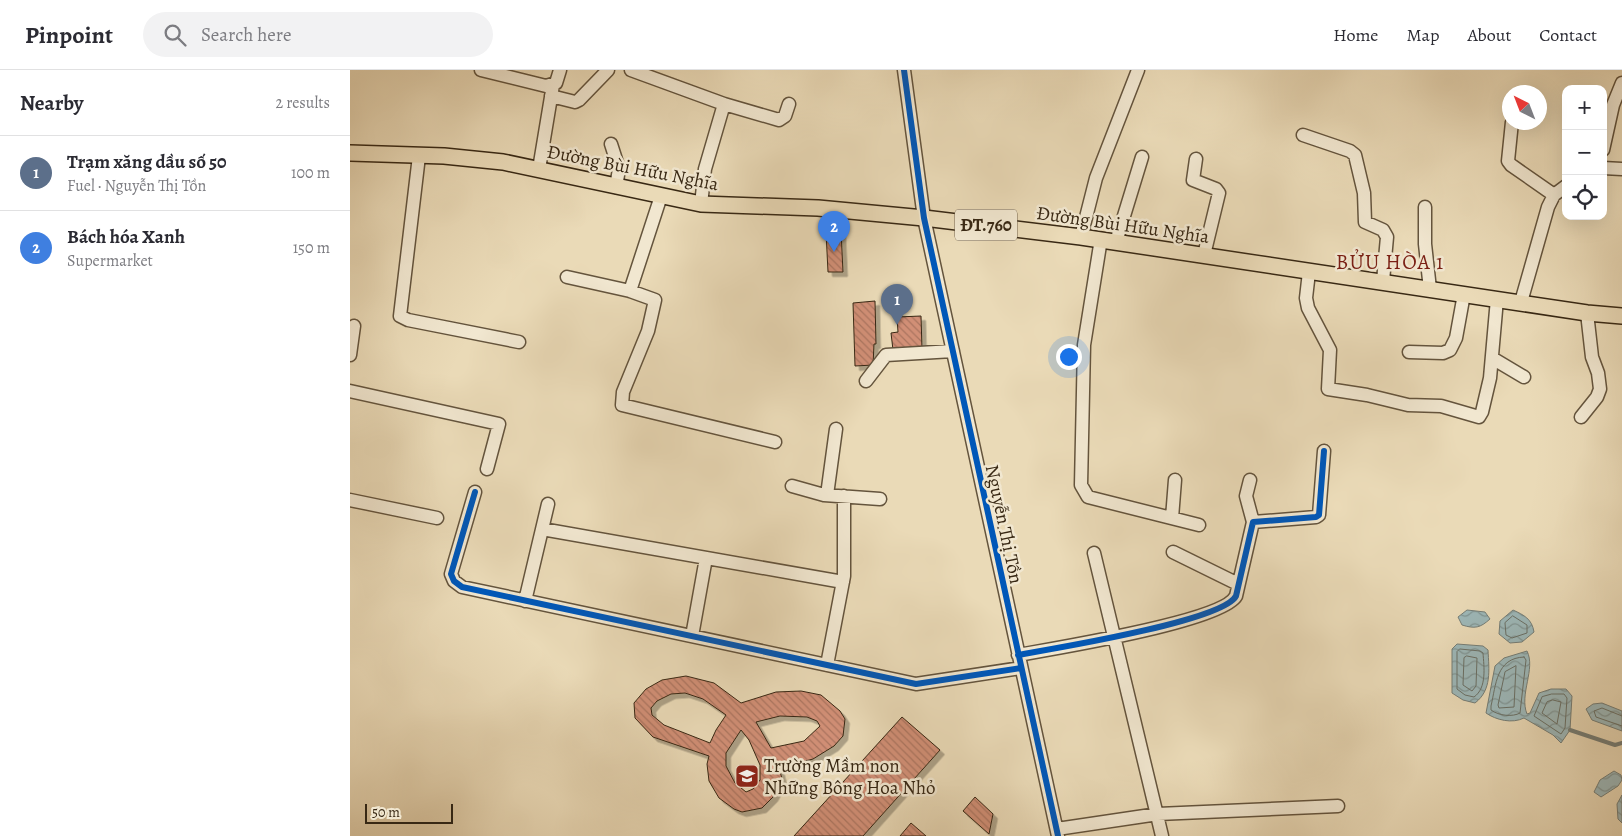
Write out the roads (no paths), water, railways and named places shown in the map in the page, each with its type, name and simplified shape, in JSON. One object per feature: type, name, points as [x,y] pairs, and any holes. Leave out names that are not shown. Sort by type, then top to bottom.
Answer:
[{"type":"main road","name":"Đường Bùi Hữu Nghĩa","points":[[350,153],[503,162],[701,204],[818,208],[924,218],[1109,240],[1309,272],[1384,281],[1587,313],[1622,316]]},
{"type":"street","points":[[481,70],[538,86],[574,102],[579,100],[608,70]]},
{"type":"street","points":[[539,170],[552,91],[560,70]]},
{"type":"street","points":[[631,70],[724,104],[779,120],[785,116],[789,104]]},
{"type":"street","name":"Nguyễn Thị Tồn","points":[[904,70],[924,218],[1058,833]]},
{"type":"street","points":[[1081,237],[1096,178],[1138,70]]},
{"type":"street","points":[[1607,132],[1613,105],[1622,83]]},
{"type":"street","points":[[701,204],[706,169],[724,104]]},
{"type":"street","points":[[1511,130],[1508,161],[1554,195]]},
{"type":"street","points":[[1303,135],[1350,151],[1357,158],[1364,193],[1365,222],[1383,230],[1387,237],[1384,281]]},
{"type":"street","points":[[611,144],[620,169],[616,187]]},
{"type":"street","points":[[419,156],[400,316],[408,320],[519,342]]},
{"type":"street","points":[[1142,157],[1109,240],[1084,345],[1081,485],[1088,497],[1199,525]]},
{"type":"street","points":[[1196,159],[1193,180],[1216,189],[1219,193],[1204,255]]},
{"type":"street","points":[[1607,168],[1622,169]]},
{"type":"street","points":[[1521,302],[1548,207],[1554,195],[1562,189]]},
{"type":"street","points":[[630,291],[661,196]]},
{"type":"street","points":[[1425,207],[1425,244],[1430,289]]},
{"type":"street","points":[[1309,272],[1307,304],[1317,329],[1330,350],[1327,386],[1330,391],[1367,395],[1408,405],[1441,406],[1479,417],[1488,387],[1497,299]]},
{"type":"street","points":[[567,278],[630,291],[655,300],[648,332],[623,392],[622,405],[774,442]]},
{"type":"street","points":[[1409,352],[1443,353],[1450,350],[1456,338],[1464,294]]},
{"type":"street","points":[[1581,417],[1597,397],[1600,386],[1592,357],[1587,313]]},
{"type":"street","points":[[350,355],[354,326]]},
{"type":"street","points":[[866,381],[886,355],[953,351]]},
{"type":"street","points":[[1492,358],[1524,377]]},
{"type":"street","points":[[350,391],[499,424],[487,469]]},
{"type":"street","points":[[827,495],[836,429]]},
{"type":"street","points":[[1252,522],[1317,516],[1324,452]]},
{"type":"street","points":[[1172,518],[1175,480]]},
{"type":"street","points":[[1018,655],[1115,638],[1191,617],[1229,603],[1236,596],[1252,522],[1246,496],[1250,480]]},
{"type":"street","points":[[792,486],[827,495],[880,499]]},
{"type":"street","points":[[475,492],[451,574],[452,578],[462,587],[916,684],[1021,668]]},
{"type":"street","points":[[828,665],[843,582],[844,496]]},
{"type":"street","points":[[350,500],[437,518]]},
{"type":"street","points":[[525,601],[548,504]]},
{"type":"street","points":[[542,529],[843,582]]},
{"type":"street","points":[[1173,552],[1238,584]]},
{"type":"street","points":[[1094,553],[1162,836]]},
{"type":"street","points":[[692,636],[706,558]]},
{"type":"street","points":[[1058,833],[1158,814],[1338,806]]},
{"type":"water","points":[[1467,610],[1485,612],[1490,619],[1477,627],[1462,625],[1458,617]]},
{"type":"water","points":[[1513,610],[1527,618],[1533,628],[1534,632],[1522,642],[1510,643],[1499,634],[1500,621]]},
{"type":"water","points":[[1457,644],[1483,646],[1488,650],[1489,672],[1487,686],[1475,703],[1463,700],[1452,693],[1452,649]]},
{"type":"water","points":[[1527,651],[1530,666],[1525,698],[1527,714],[1530,713],[1539,693],[1551,689],[1566,689],[1572,696],[1570,730],[1561,743],[1553,735],[1524,718],[1514,721],[1504,720],[1494,718],[1486,713],[1495,666],[1504,658]]},
{"type":"water","points":[[1602,703],[1622,711],[1622,731],[1592,720],[1586,709],[1593,704]]},
{"type":"water","points":[[1614,771],[1621,775],[1622,780],[1618,786],[1601,797],[1594,792],[1600,780]]},
{"type":"water","points":[[1622,795],[1622,823],[1618,819],[1617,804]]},
{"type":"waterway","points":[[1570,730],[1615,745],[1622,743]]},
{"type":"place","name":"Bách hóa Xanh","points":[[834,252]]},
{"type":"place","name":"Trạm xăng dầu số 50","points":[[897,325]]},
{"type":"place","name":"Trường Mầm non Những Bông Hoa Nhỏ","points":[[747,776]]},
{"type":"district","name":"BỬU HÒA 1","points":[[1390,262]]}]
